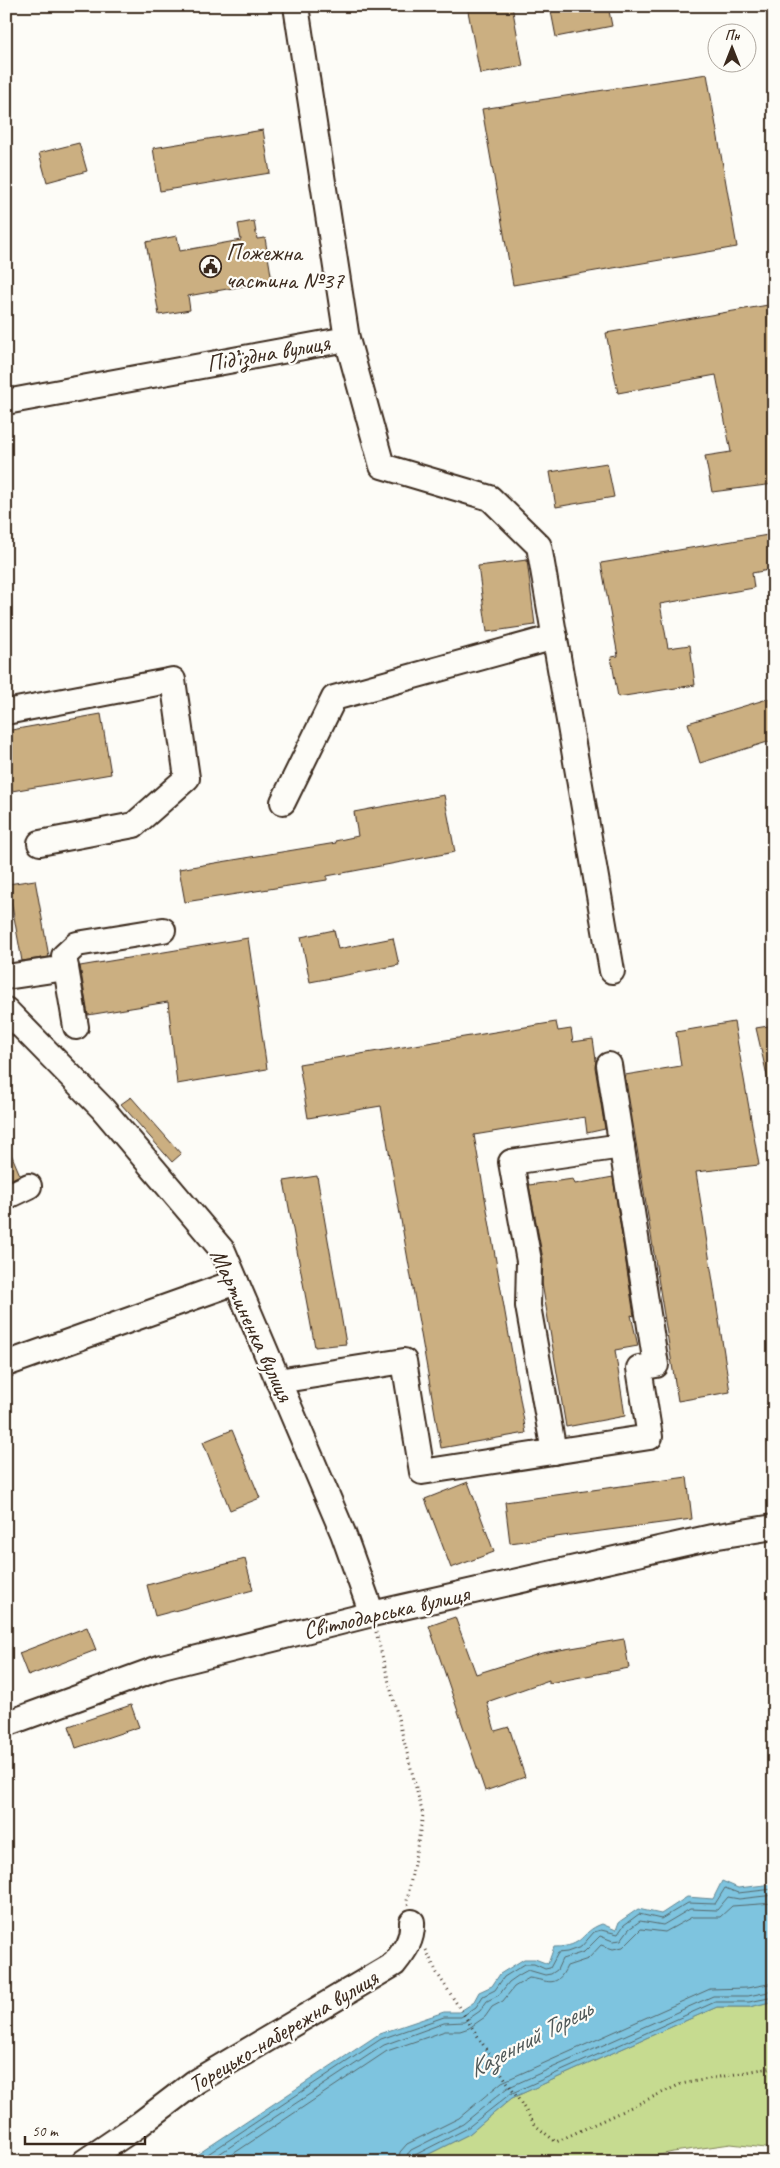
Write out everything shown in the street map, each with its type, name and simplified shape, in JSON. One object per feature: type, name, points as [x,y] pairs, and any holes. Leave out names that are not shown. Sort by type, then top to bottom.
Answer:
[{"type":"street","name":"Під’їздна вулиця","points":[[6,402],[347,339],[296,6]]},
{"type":"street","points":[[347,339],[382,466],[490,498],[539,546],[612,971]]},
{"type":"street","points":[[283,802],[334,698],[555,637]]},
{"type":"street","points":[[6,712],[174,680],[187,778],[134,825],[40,843]]},
{"type":"street","points":[[76,1027],[64,956],[76,944],[163,930]]},
{"type":"street","points":[[6,978],[66,968]]},
{"type":"street","name":"Мартиненка вулиця","points":[[7,1012],[102,1108],[223,1250],[343,1533],[372,1614]]},
{"type":"street","points":[[278,1381],[404,1361],[422,1472],[650,1437],[639,1368],[656,1365],[609,1064]]},
{"type":"street","points":[[554,1452],[528,1306],[529,1261],[511,1162],[622,1146]]},
{"type":"street","points":[[6,1197],[29,1186]]},
{"type":"street","points":[[6,1364],[236,1282]]},
{"type":"street","name":"Світлодарська вулиця","points":[[6,1724],[162,1668],[372,1614],[712,1537],[774,1527]]},
{"type":"street","name":"Торецько-набережна вулиця","points":[[84,2162],[140,2124],[195,2082],[394,1964],[406,1948],[412,1934],[412,1922]]},
{"type":"path","points":[[372,1614],[423,1815],[407,1901],[412,1922],[437,1973],[535,2125],[556,2142],[680,2084],[774,2066]]},
{"type":"green space","points":[[774,2001],[774,2149],[731,2144],[673,2152],[628,2162],[413,2162],[469,2134],[512,2098],[646,2038],[717,2007],[750,2007]]},
{"type":"water","name":"Казенний Торець","points":[[722,1881],[738,1888],[774,1884],[774,2001],[750,2007],[717,2007],[646,2038],[512,2098],[469,2134],[413,2162],[186,2162],[379,2034],[444,2012],[459,2012],[473,2003],[479,1992],[492,1986],[500,1974],[524,1959],[535,1959],[548,1964],[554,1947],[572,1945],[589,1931],[602,1924],[616,1930],[619,1922],[638,1909],[661,1914],[687,1897],[713,1899]]},
{"type":"building","points":[[467,6],[512,6],[523,66],[480,74]]},
{"type":"building","points":[[550,6],[608,6],[612,26],[556,37]]},
{"type":"building","points":[[707,74],[737,247],[513,285],[482,109]]},
{"type":"building","points":[[263,130],[270,173],[160,191],[153,148]]},
{"type":"building","points":[[79,143],[87,171],[47,182],[39,153]]},
{"type":"building","name":"Пожежна частина №37","points":[[254,221],[257,239],[265,238],[272,281],[188,296],[190,310],[159,315],[146,242],[177,236],[180,251],[241,240],[238,224]]},
{"type":"building","points":[[774,304],[774,484],[712,492],[705,456],[731,452],[716,375],[618,393],[606,333]]},
{"type":"building","points":[[607,463],[614,497],[556,507],[550,472]]},
{"type":"building","points":[[774,534],[774,569],[752,573],[754,588],[660,604],[668,648],[690,645],[695,685],[618,697],[611,657],[618,656],[601,563]]},
{"type":"building","points":[[527,560],[535,625],[487,632],[478,566]]},
{"type":"building","points":[[774,697],[774,740],[700,763],[688,723]]},
{"type":"building","points":[[101,714],[111,774],[6,792],[6,731]]},
{"type":"building","points":[[444,795],[455,852],[327,876],[327,880],[185,902],[179,869],[336,843],[335,841],[358,836],[354,812]]},
{"type":"building","points":[[35,880],[49,957],[22,961],[8,884]]},
{"type":"building","points":[[334,930],[338,949],[393,938],[399,965],[310,982],[301,937]]},
{"type":"building","points":[[248,938],[267,1069],[177,1084],[168,1002],[88,1015],[80,966]]},
{"type":"building","points":[[556,1022],[558,1031],[571,1029],[573,1042],[593,1039],[595,1067],[605,1129],[587,1133],[585,1117],[474,1135],[526,1433],[441,1448],[381,1106],[308,1118],[299,1064]]},
{"type":"building","points":[[734,1022],[759,1165],[696,1172],[730,1392],[678,1401],[625,1075],[681,1066],[676,1032]]},
{"type":"building","points":[[774,1025],[774,1083],[769,1084],[756,1028]]},
{"type":"building","points":[[131,1097],[181,1154],[172,1162],[121,1104]]},
{"type":"building","points":[[6,1142],[20,1175],[6,1182]]},
{"type":"building","points":[[317,1176],[346,1344],[315,1347],[284,1181]]},
{"type":"building","points":[[613,1177],[634,1316],[631,1315],[638,1346],[615,1350],[625,1416],[566,1427],[542,1283],[543,1259],[529,1185],[573,1179],[575,1184]]},
{"type":"building","points":[[232,1430],[260,1498],[230,1510],[203,1442]]},
{"type":"building","points":[[687,1477],[692,1519],[510,1543],[505,1502]]},
{"type":"building","points":[[468,1482],[494,1552],[451,1568],[425,1499]]},
{"type":"building","points":[[245,1559],[253,1590],[155,1616],[147,1585]]},
{"type":"building","points":[[455,1617],[476,1674],[542,1653],[624,1639],[629,1668],[549,1683],[549,1680],[487,1702],[495,1731],[509,1727],[525,1777],[485,1791],[429,1626]]},
{"type":"building","points":[[87,1627],[96,1650],[28,1676],[19,1653]]},
{"type":"building","points":[[131,1705],[139,1727],[76,1748],[69,1726]]},
{"type":"place","name":"Пожежна частина №37","points":[[210,266]]}]
